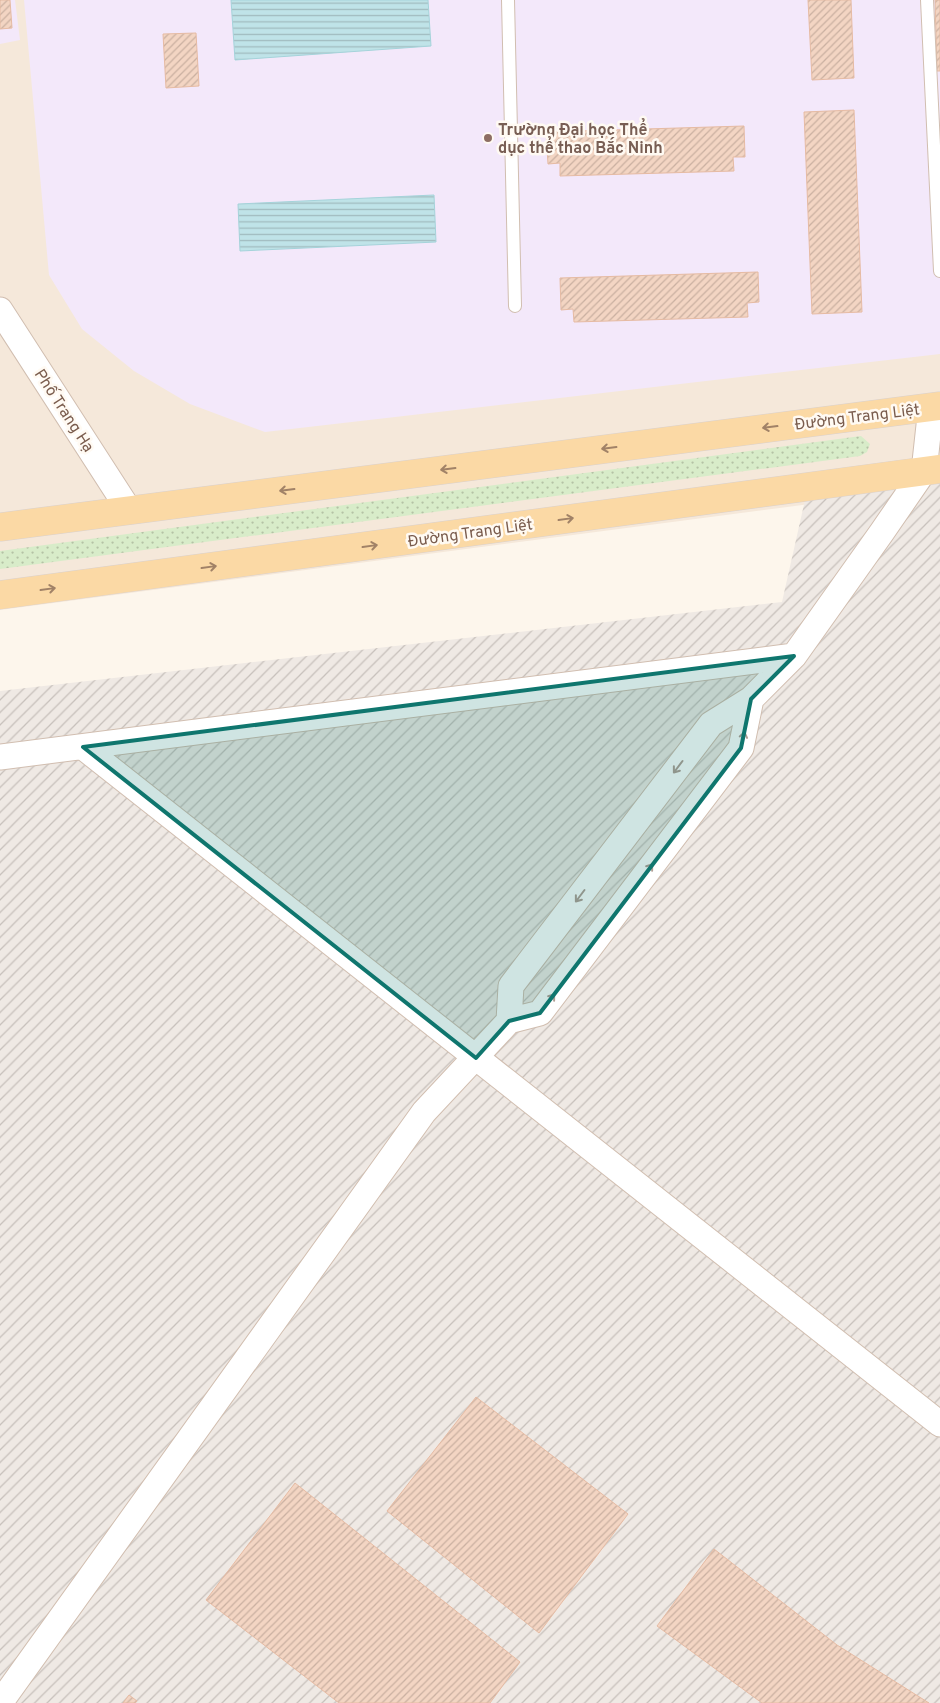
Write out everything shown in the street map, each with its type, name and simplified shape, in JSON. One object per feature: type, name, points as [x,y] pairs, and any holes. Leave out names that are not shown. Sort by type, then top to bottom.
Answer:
[{"type":"main road","name":"Đường Trang Liệt","points":[[0,527],[936,406]]},
{"type":"main road","name":"Đường Trang Liệt","points":[[0,595],[932,470]]},
{"type":"street","name":"Phố Trang Hạ","points":[[0,310],[130,510]]},
{"type":"street","points":[[508,1021],[511,986],[711,724],[751,699],[794,656],[932,470],[936,406]]},
{"type":"street","points":[[0,757],[794,656]]},
{"type":"street","points":[[0,1703],[424,1112],[476,1058],[508,1021],[540,1013],[741,748],[751,699]]},
{"type":"street","points":[[83,747],[940,1424]]},
{"type":"lane","points":[[508,0],[515,306]]},
{"type":"lane","points":[[927,0],[940,271]]},
{"type":"highlighted area","points":[[794,656],[751,699],[741,748],[540,1013],[509,1021],[476,1058],[83,747]]},
{"type":"shaded area","name":"Trường Đại học Thể dục thể thao Bắc Ninh","points":[[0,0],[940,0],[940,487],[0,610]]},
{"type":"shaded area","points":[[0,0],[15,0],[20,40],[0,44]]},
{"type":"shaded area","name":"Trường Đại học Thể dục thể thao Bắc Ninh","points":[[24,0],[940,0],[940,354],[265,432],[190,404],[134,371],[82,329],[49,275]]},
{"type":"shaded area","points":[[940,483],[940,1703],[0,1703],[0,691],[782,602],[805,500]]},
{"type":"green space","points":[[861,436],[870,444],[867,452],[860,456],[0,569],[0,551]]},
{"type":"water","points":[[231,0],[428,0],[431,46],[235,60]]},
{"type":"water","points":[[434,195],[436,242],[240,251],[238,204]]},
{"type":"building","points":[[0,0],[10,0],[12,28],[0,29]]},
{"type":"building","points":[[808,0],[851,0],[854,78],[812,80]]},
{"type":"building","points":[[935,0],[940,0],[940,71],[937,71]]},
{"type":"building","points":[[196,33],[199,86],[166,88],[163,34]]},
{"type":"building","points":[[854,110],[862,312],[812,314],[804,112]]},
{"type":"building","points":[[744,126],[745,157],[733,157],[734,171],[560,176],[560,163],[548,164],[546,132]]},
{"type":"building","points":[[758,272],[759,302],[747,303],[748,317],[574,322],[573,309],[561,310],[560,278]]},
{"type":"building","points":[[476,1397],[628,1514],[539,1633],[387,1511]]},
{"type":"building","points":[[295,1483],[520,1662],[490,1703],[339,1703],[206,1600]]},
{"type":"building","points":[[714,1549],[837,1645],[929,1703],[762,1703],[657,1626]]},
{"type":"building","points":[[129,1695],[137,1701],[135,1703],[123,1703]]},
{"type":"place","name":"Trường Đại học Thể dục thể thao Bắc Ninh","points":[[488,138]]}]
